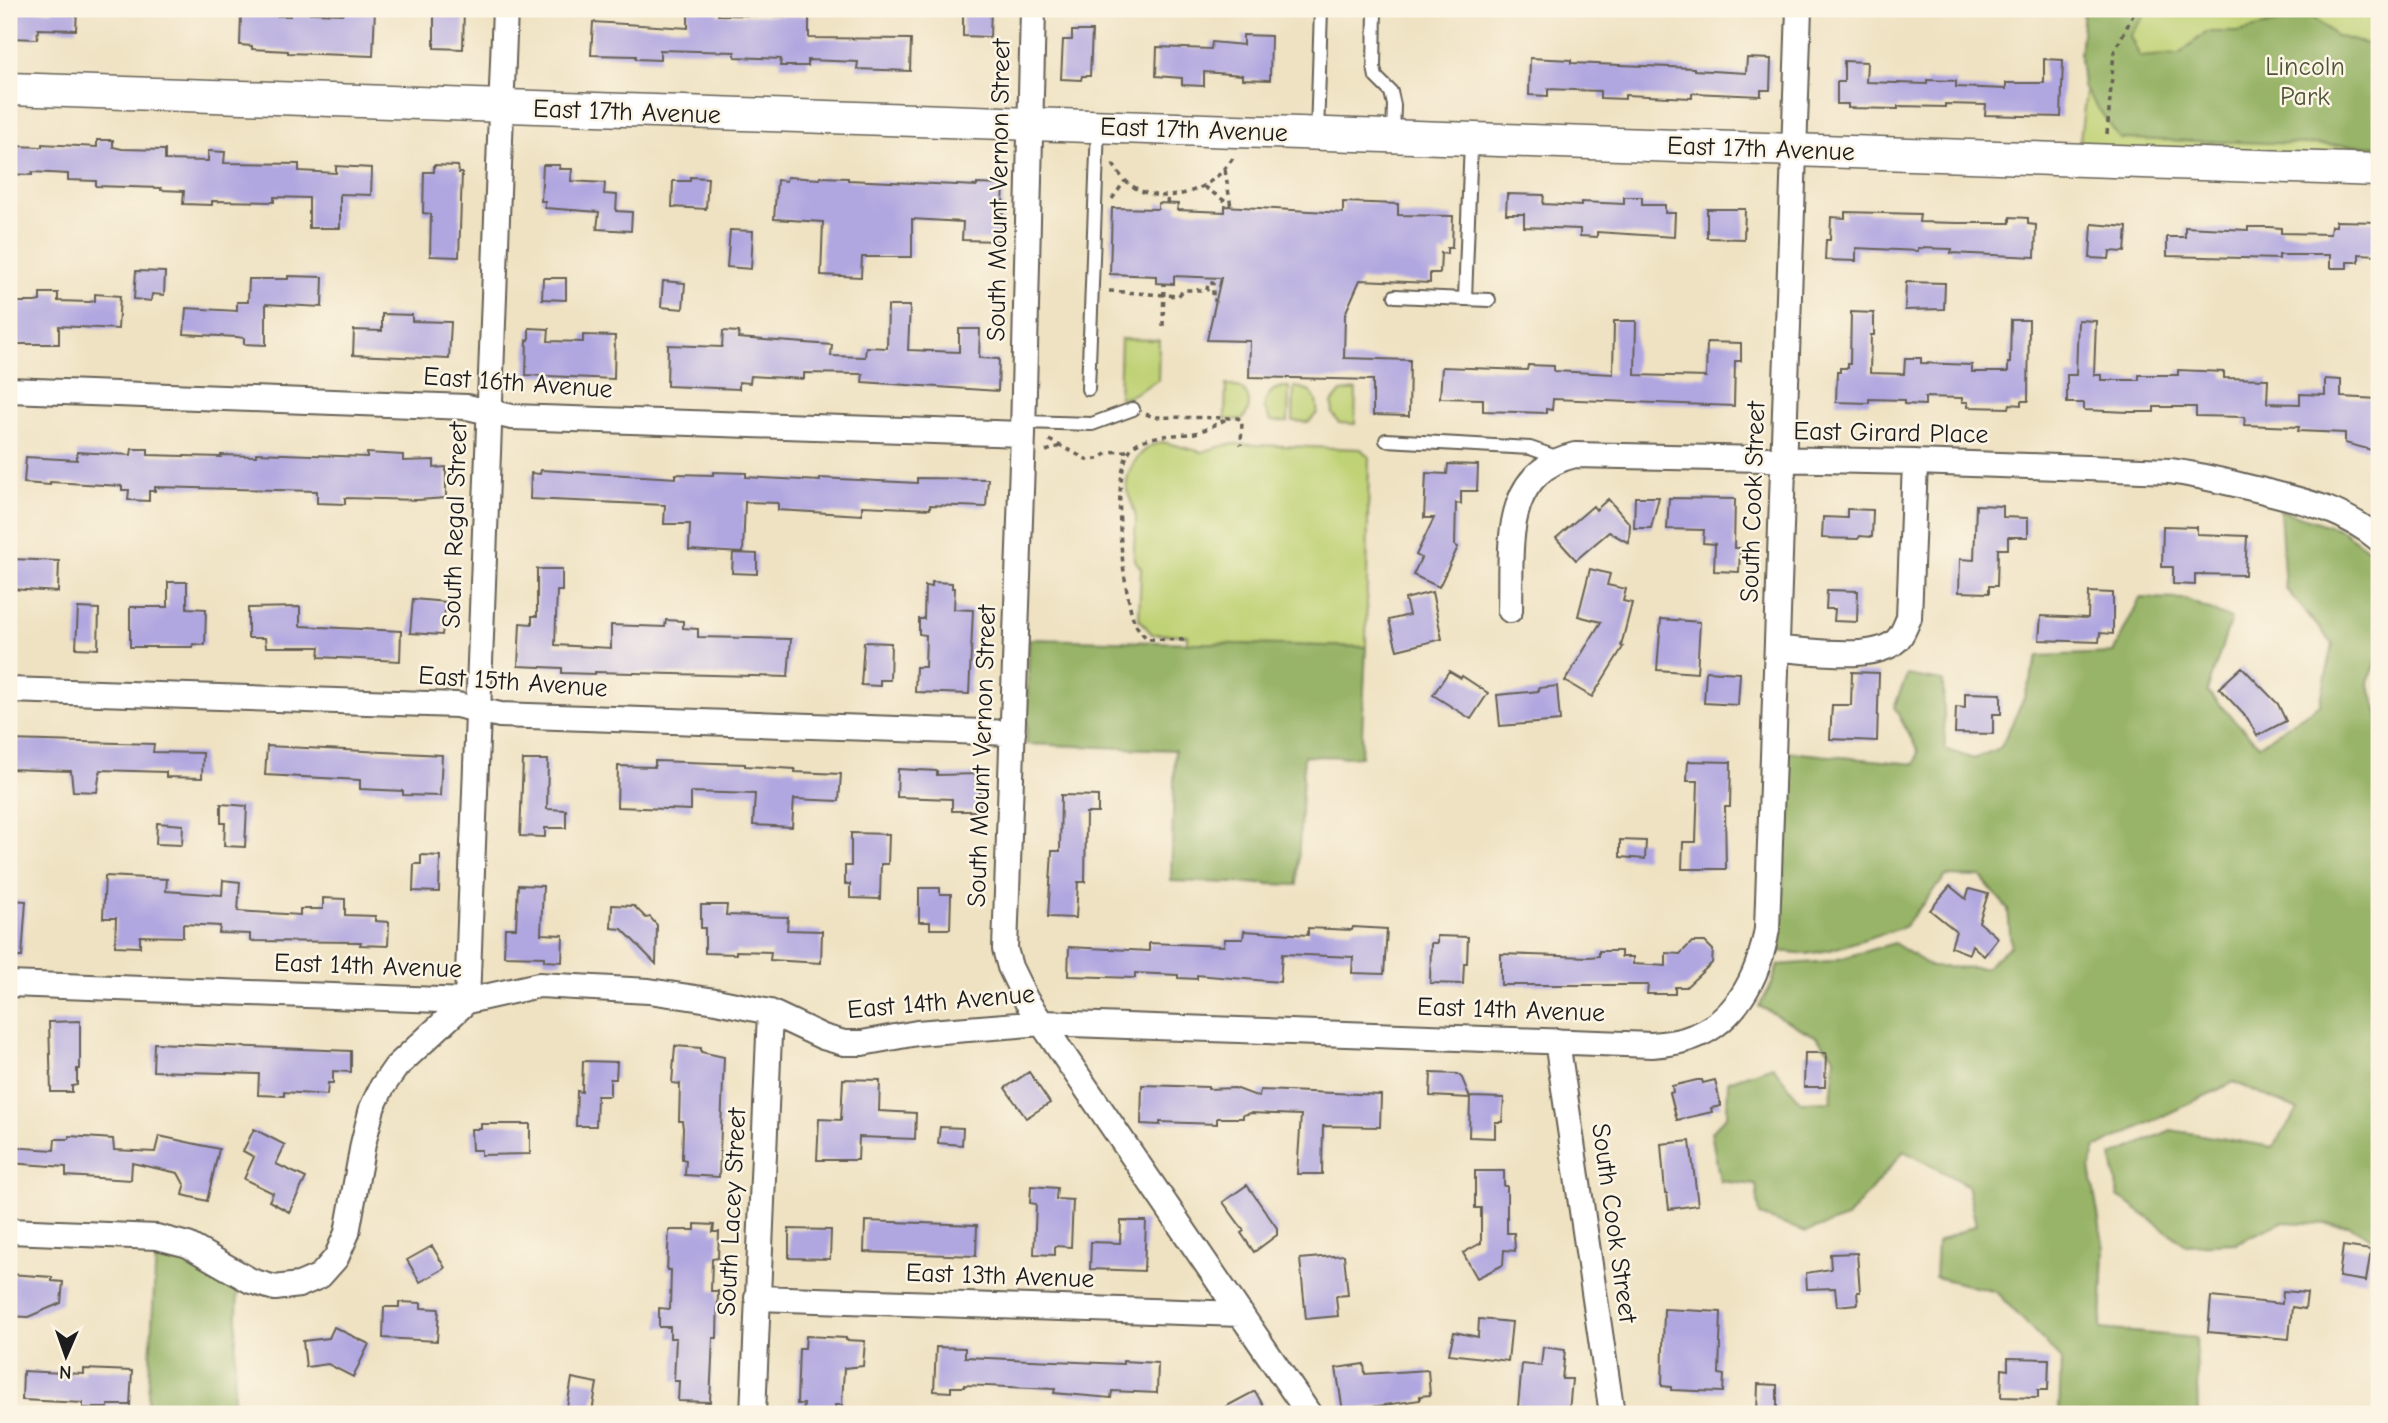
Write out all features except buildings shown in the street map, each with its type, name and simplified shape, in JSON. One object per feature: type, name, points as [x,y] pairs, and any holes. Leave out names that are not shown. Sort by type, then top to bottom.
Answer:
[{"type":"street","name":"South Regal Street","points":[[467,1001],[505,9]]},
{"type":"street","name":"South Mount Vernon Street","points":[[1033,9],[1029,124],[1031,435],[1013,733],[1006,949],[1017,984],[1308,1414]]},
{"type":"street","name":"South Cook Street","points":[[1745,994],[1762,958],[1767,929],[1799,9]]},
{"type":"street","name":"East 17th Avenue","points":[[9,89],[500,108],[2379,170]]},
{"type":"street","name":"East 16th Avenue","points":[[9,390],[467,407],[512,416],[1031,435]]},
{"type":"street","name":"East Girard Place","points":[[1560,458],[1593,454],[2170,471],[2199,475],[2324,506],[2345,516],[2379,539]]},
{"type":"street","points":[[1510,610],[1513,523],[1518,499],[1531,480],[1560,458]]},
{"type":"street","points":[[1778,649],[1865,653],[1895,642],[1903,632],[1909,618],[1915,462]]},
{"type":"street","name":"East 15th Avenue","points":[[9,690],[457,705],[500,715],[1013,733]]},
{"type":"street","name":"East 14th Avenue","points":[[9,984],[467,1001],[540,985],[649,991],[770,1012],[823,1037],[844,1043],[862,1043],[917,1033],[1043,1023],[1652,1045],[1686,1040],[1720,1022],[1745,994]]},
{"type":"street","points":[[9,1231],[157,1237],[188,1245],[251,1281],[275,1288],[299,1285],[320,1276],[336,1258],[346,1233],[363,1144],[372,1108],[382,1087],[396,1067],[467,1001]]},
{"type":"street","name":"South Lacey Street","points":[[753,1414],[770,1012]]},
{"type":"street","name":"South Cook Street","points":[[1557,1041],[1612,1414]]},
{"type":"street","name":"East 13th Avenue","points":[[757,1298],[1241,1314]]},
{"type":"lane","points":[[1317,134],[1321,9]]},
{"type":"lane","points":[[1376,9],[1374,68],[1376,77],[1391,92],[1394,105],[1394,137]]},
{"type":"lane","points":[[1087,389],[1098,127]]},
{"type":"lane","points":[[1465,299],[1471,139]]},
{"type":"lane","points":[[1395,296],[1489,300]]},
{"type":"lane","points":[[1031,435],[1091,424],[1133,409]]},
{"type":"lane","points":[[1385,440],[1530,448],[1560,458]]},
{"type":"path","points":[[2104,160],[2114,52],[2136,9]]},
{"type":"path","points":[[1114,164],[1125,181],[1140,191],[1168,195],[1193,192],[1204,187],[1226,170],[1234,156]]},
{"type":"path","points":[[1204,187],[1231,206],[1226,170]]},
{"type":"path","points":[[1108,208],[1125,181]]},
{"type":"path","points":[[1167,204],[1168,195]]},
{"type":"path","points":[[1105,288],[1107,291],[1178,296],[1184,289],[1208,290],[1208,283],[1213,283],[1215,300]]},
{"type":"path","points":[[1163,326],[1164,284]]},
{"type":"path","points":[[1133,409],[1153,417],[1238,418],[1242,422],[1241,444]]},
{"type":"path","points":[[1184,640],[1147,639],[1134,623],[1120,546],[1122,473],[1128,451],[1137,443],[1198,432],[1229,418]]},
{"type":"path","points":[[1031,435],[1053,450],[1060,446]]},
{"type":"path","points":[[1031,435],[1088,460],[1098,459],[1110,452],[1128,451]]},
{"type":"green space","name":"Lincoln Park","points":[[2084,9],[2149,9],[2130,36],[2140,57],[2179,54],[2206,32],[2238,32],[2310,15],[2336,36],[2374,46],[2379,52],[2379,146],[2120,139],[2083,87],[2080,56]]},
{"type":"green space","name":"Lincoln Park","points":[[2096,9],[2379,9],[2379,158],[2079,148]]},
{"type":"green space","points":[[1121,339],[1159,340],[1158,380],[1128,397],[1119,397]]},
{"type":"green space","points":[[1226,385],[1241,388],[1247,395],[1249,407],[1242,420],[1225,419]]},
{"type":"green space","points":[[1289,387],[1288,422],[1271,421],[1264,408],[1269,394],[1275,389]]},
{"type":"green space","points":[[1294,387],[1309,391],[1315,398],[1317,413],[1309,422],[1293,421]]},
{"type":"green space","points":[[1356,390],[1355,424],[1339,423],[1333,414],[1332,403],[1341,392]]},
{"type":"green space","points":[[1163,442],[1202,452],[1229,444],[1361,449],[1369,457],[1366,647],[1187,643],[1187,635],[1152,634],[1139,619],[1141,568],[1134,559],[1136,520],[1127,485],[1135,461],[1148,448]]},
{"type":"green space","points":[[2280,510],[2342,530],[2379,557],[2379,657],[2368,682],[2379,715],[2379,1248],[2376,1241],[2349,1225],[2282,1222],[2236,1243],[2186,1245],[2118,1196],[2112,1156],[2171,1130],[2273,1147],[2298,1110],[2234,1082],[2096,1148],[2090,1168],[2104,1249],[2101,1329],[2196,1338],[2198,1414],[2059,1414],[2061,1359],[1996,1292],[1935,1277],[1937,1242],[1976,1225],[1967,1185],[1904,1151],[1847,1218],[1806,1232],[1760,1216],[1756,1185],[1720,1181],[1711,1132],[1727,1115],[1728,1081],[1773,1066],[1801,1102],[1831,1101],[1835,1057],[1817,1037],[1759,1006],[1772,984],[1778,965],[1832,961],[1894,943],[1932,967],[1985,968],[2011,945],[2008,909],[1981,877],[1946,876],[1904,927],[1830,950],[1806,954],[1780,951],[1789,752],[1915,764],[1918,751],[1894,707],[1907,675],[1943,681],[1945,749],[1974,759],[2001,747],[2024,698],[2038,656],[2113,653],[2140,598],[2185,599],[2231,619],[2207,692],[2259,745],[2320,704],[2333,644],[2285,588]]},
{"type":"green space","points":[[1029,639],[1366,647],[1361,757],[1304,756],[1297,885],[1171,881],[1175,750],[1026,744]]},
{"type":"green space","points":[[156,1253],[185,1261],[238,1290],[233,1414],[147,1414]]}]
